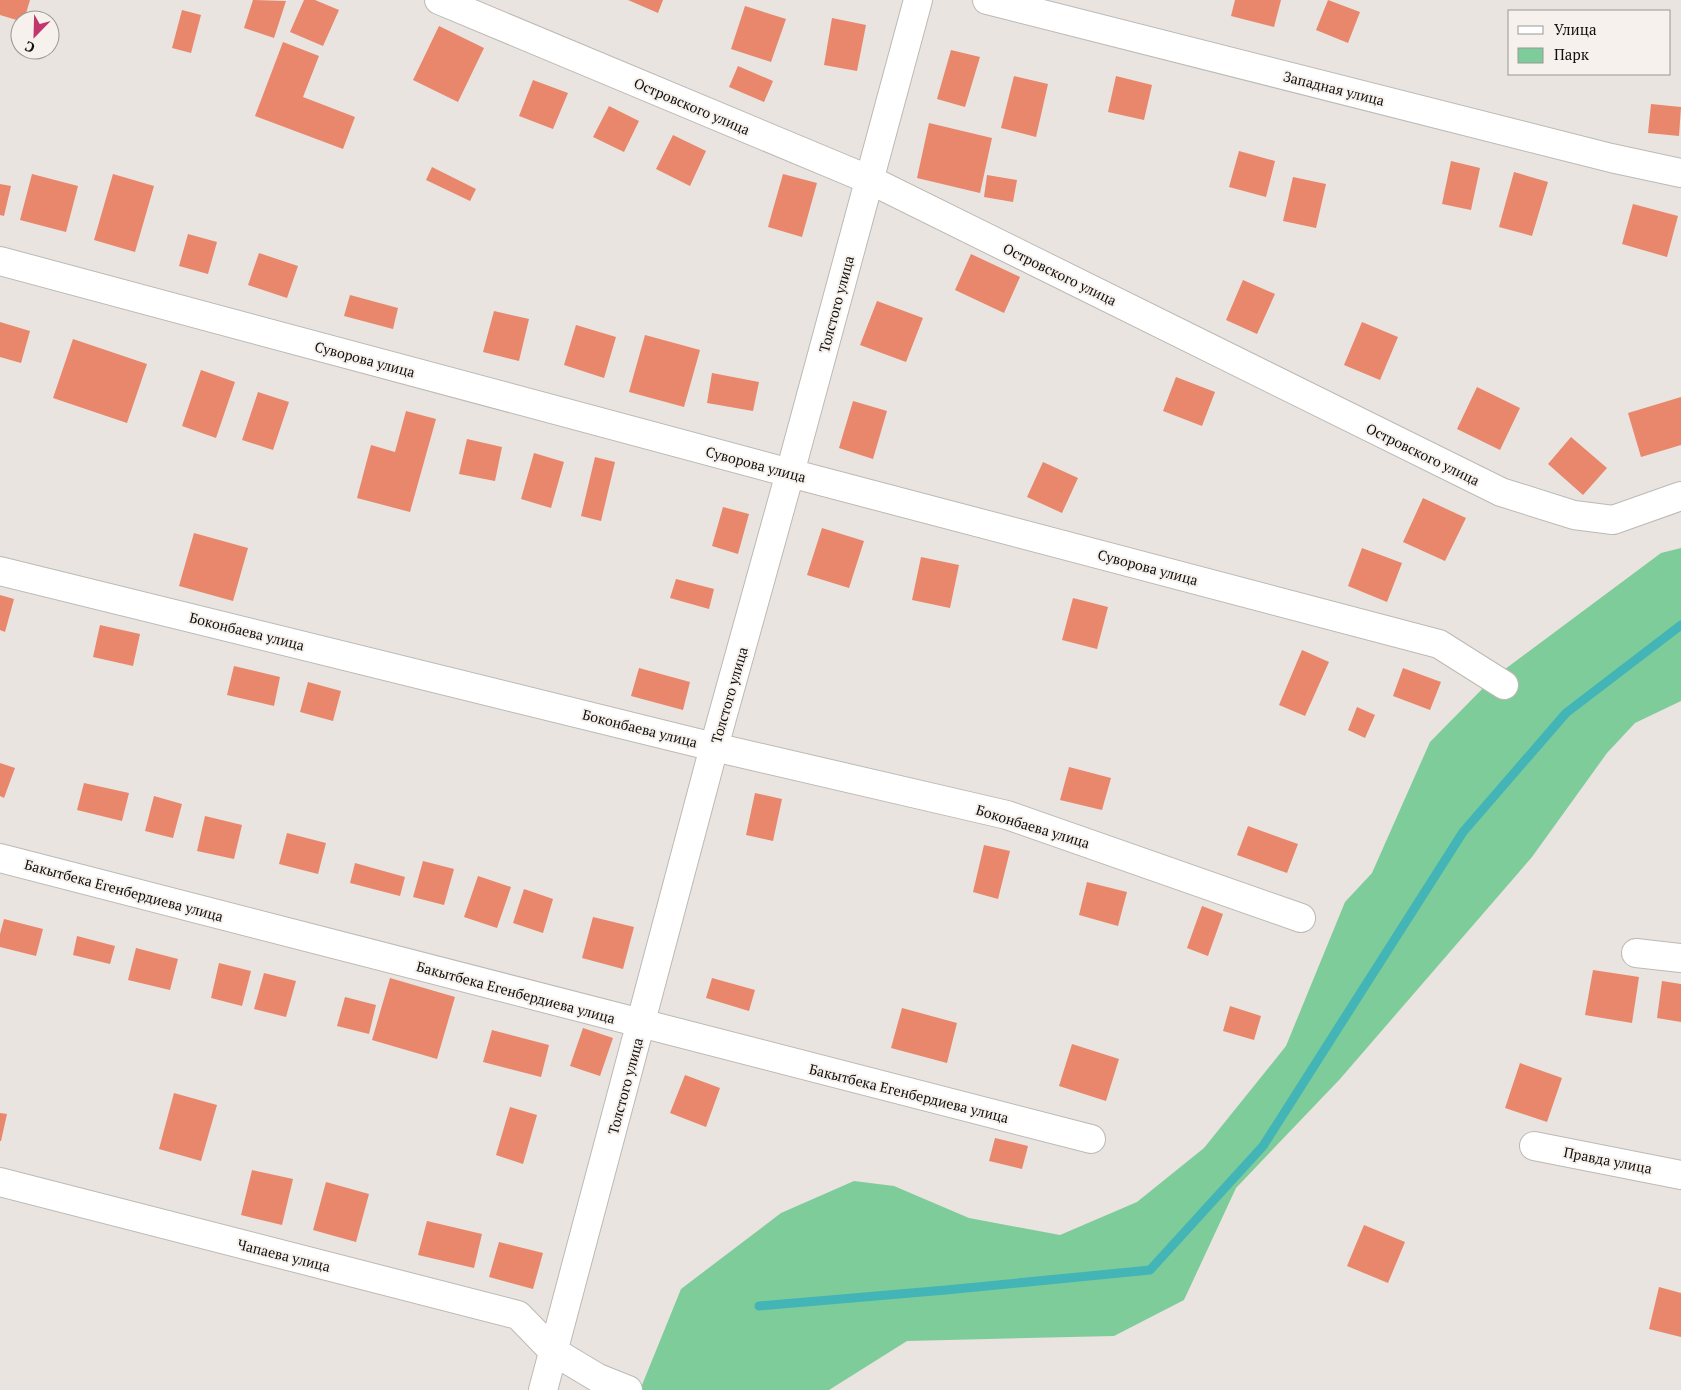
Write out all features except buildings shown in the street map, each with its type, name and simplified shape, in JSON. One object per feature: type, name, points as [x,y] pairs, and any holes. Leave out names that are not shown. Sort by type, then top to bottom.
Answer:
[{"type":"street","name":"Островского улица","points":[[439,0],[870,180],[1501,492],[1574,515],[1614,520],[1681,496]]},
{"type":"street","name":"Толстого улица","points":[[542,1390],[714,747],[918,0]]},
{"type":"street","name":"Западная улица","points":[[987,0],[1602,155],[1681,173]]},
{"type":"street","name":"Суворова улица","points":[[0,261],[790,473],[1439,644],[1504,685]]},
{"type":"street","name":"Боконбаева улица","points":[[0,571],[714,747],[1008,815],[1301,918]]},
{"type":"street","name":"Бакытбека Егенбердиева улица","points":[[0,858],[1091,1140]]},
{"type":"street","points":[[1636,953],[1681,958]]},
{"type":"street","name":"Правда улица","points":[[1534,1146],[1681,1175]]},
{"type":"street","name":"Чапаева улица","points":[[0,1182],[518,1315],[553,1352],[598,1378],[628,1390]]},
{"type":"green space","points":[[1681,548],[1681,701],[1635,723],[1607,753],[1532,857],[1340,1079],[1236,1188],[1184,1300],[1114,1336],[907,1341],[829,1390],[640,1390],[681,1289],[781,1213],[854,1181],[894,1186],[969,1218],[1060,1235],[1137,1202],[1204,1148],[1286,1046],[1345,902],[1372,873],[1430,742],[1493,678],[1661,553]]},
{"type":"waterway","points":[[759,1306],[1150,1270],[1263,1146],[1463,832],[1566,713],[1681,625]]}]
